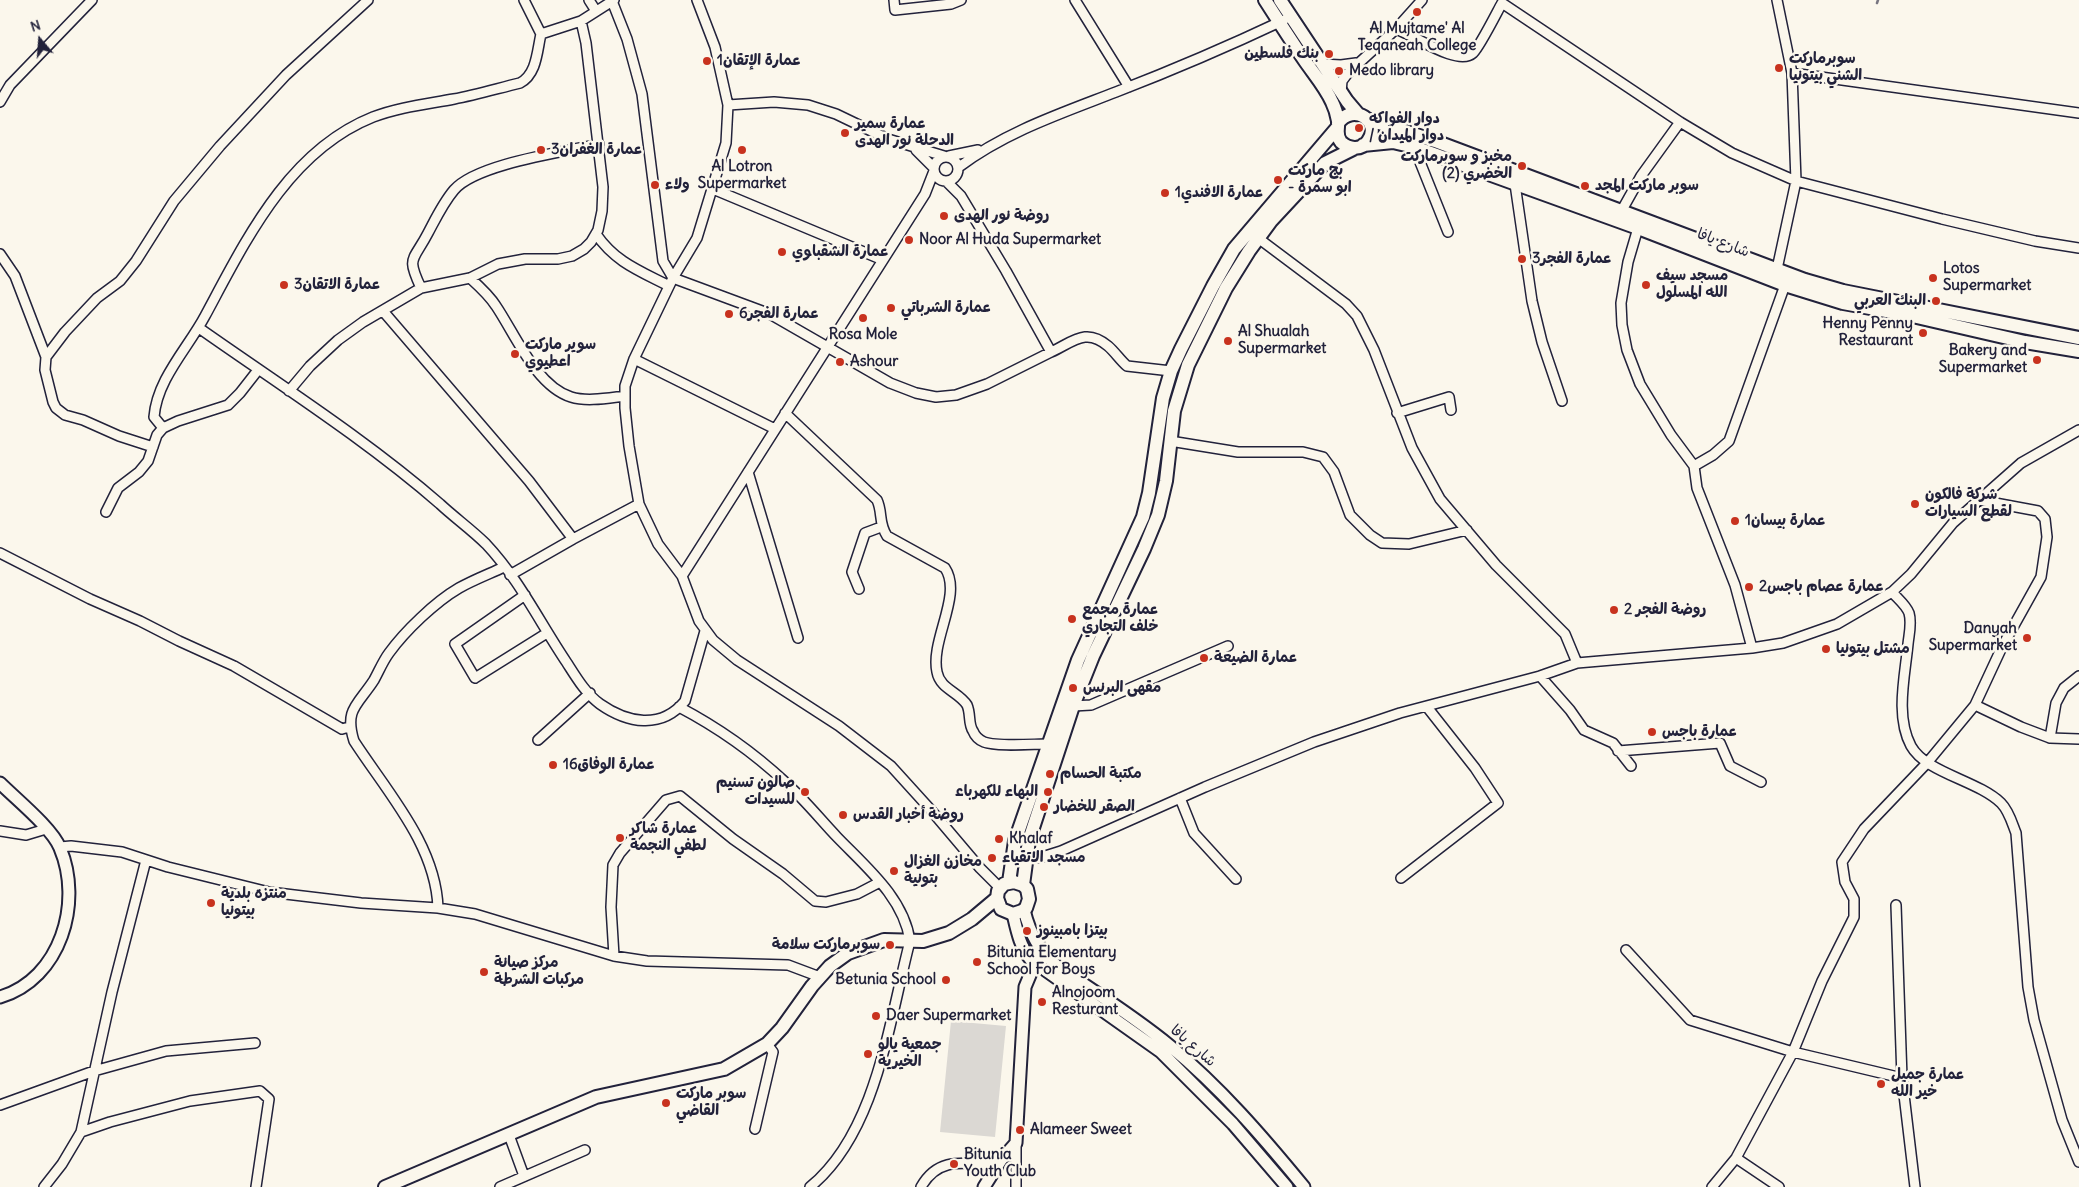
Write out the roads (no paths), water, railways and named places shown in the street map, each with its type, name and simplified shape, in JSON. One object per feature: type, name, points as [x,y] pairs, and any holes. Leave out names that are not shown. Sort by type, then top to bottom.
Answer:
[{"type":"main road","points":[[1023,885],[1029,840],[1073,706],[1093,656],[1144,549],[1158,515],[1166,481],[1174,411],[1188,364],[1226,288],[1271,221],[1325,162],[1359,147],[1371,135],[1370,124],[1341,93],[1322,64],[1285,20],[1264,0]]},
{"type":"main road","points":[[1280,0],[1285,20],[1329,96],[1338,126],[1339,140],[1344,144],[1359,147]]},
{"type":"main road","points":[[1014,912],[998,905],[1015,841],[1078,660],[1143,517],[1149,493],[1161,406],[1171,371],[1212,286],[1234,249],[1347,115],[1363,116]]},
{"type":"main road","name":"شارع يافا","points":[[1363,116],[1622,210],[1777,269],[1842,291],[2079,338]]},
{"type":"main road","name":"شارع يافا","points":[[1359,147],[1393,142],[1414,147],[1638,228],[1785,285],[1843,304],[1908,315],[2025,342],[2079,351]]},
{"type":"main road","points":[[384,1187],[596,1097],[724,1069],[767,1044],[782,1028],[820,977],[830,966],[848,953],[884,940],[923,941],[949,933],[972,919],[1002,889],[1014,882],[1023,885],[1027,889],[1029,899],[1014,912],[972,919]]},
{"type":"street","points":[[0,102],[10,85],[92,0]]},
{"type":"street","points":[[46,357],[55,343],[97,298],[120,281],[136,261],[174,201],[220,146],[286,75],[368,0]]},
{"type":"street","points":[[163,428],[154,416],[163,383],[199,328],[237,257],[265,213],[292,176],[308,158],[356,125],[373,117],[404,108],[456,99],[526,80],[533,69],[541,34],[524,0]]},
{"type":"street","points":[[589,0],[596,11]]},
{"type":"street","points":[[541,34],[580,20],[613,0],[642,94],[663,261],[671,282]]},
{"type":"street","points":[[697,0],[715,47],[728,104],[726,144],[697,238],[671,282],[634,358],[625,386],[624,396],[629,446],[639,504],[658,544],[682,576],[693,608],[705,631],[713,640],[737,660],[839,726],[890,766],[930,809],[980,868],[1002,889]]},
{"type":"street","points":[[894,0],[895,10],[951,4],[961,0]]},
{"type":"street","points":[[1075,0],[1129,87]]},
{"type":"street","points":[[1341,93],[1342,81],[1356,64],[1396,29],[1422,0]]},
{"type":"street","points":[[1777,0],[1792,73],[1796,181],[1777,269]]},
{"type":"street","points":[[1396,29],[1410,34],[1449,56],[1462,58],[1472,53],[1500,2],[1680,122],[1732,152],[1796,181],[1933,217],[2036,241],[2079,248]]},
{"type":"street","points":[[289,392],[310,366],[338,340],[422,288],[470,278],[498,264],[525,259],[558,259],[572,256],[592,242],[602,211],[603,187],[586,43],[580,20]]},
{"type":"street","points":[[925,194],[937,160],[946,156],[963,154],[990,146],[1053,117],[1129,87],[1285,20]]},
{"type":"street","points":[[1322,64],[1342,66],[1356,64]]},
{"type":"street","points":[[1792,73],[2079,113]]},
{"type":"street","points":[[728,104],[774,102],[808,105],[836,114],[888,139],[946,156],[955,160],[961,196]]},
{"type":"street","points":[[1622,210],[1641,176],[1680,122]]},
{"type":"street","points":[[422,288],[412,268],[413,258],[454,189],[468,178],[493,168],[599,144]]},
{"type":"street","points":[[682,576],[925,194],[931,186],[954,178],[958,169],[990,146]]},
{"type":"street","points":[[1414,147],[1448,232]]},
{"type":"street","points":[[914,148],[961,196],[1006,270],[1051,352]]},
{"type":"street","points":[[1515,184],[1532,301],[1542,342],[1562,402]]},
{"type":"street","points":[[713,189],[883,260]]},
{"type":"street","points":[[1638,228],[1628,262],[1622,303],[1622,324],[1627,350],[1640,384],[1671,435],[1694,466],[1696,488],[1735,585],[1752,648]]},
{"type":"street","points":[[596,234],[604,245],[624,263],[671,282],[770,314],[890,384],[916,393],[936,397],[956,395],[987,384],[1086,335],[1096,336],[1127,366],[1171,371]]},
{"type":"street","points":[[1258,238],[1346,304],[1357,316],[1374,350],[1412,448],[1440,499],[1496,565],[1566,634],[1577,663]]},
{"type":"street","points":[[0,254],[15,276],[46,357],[45,370],[56,408],[65,415],[153,447]]},
{"type":"street","points":[[470,278],[484,290],[496,305],[536,369],[553,387],[572,397],[600,398],[624,396]]},
{"type":"street","points":[[1694,466],[1713,455],[1729,441],[1785,285]]},
{"type":"street","points":[[383,311],[529,482],[573,539]]},
{"type":"street","points":[[199,328],[394,466],[486,544],[526,595],[547,633],[579,681],[598,702],[630,720],[655,719],[673,712],[685,701],[705,631]]},
{"type":"street","points":[[634,358],[776,429]]},
{"type":"street","points":[[106,512],[118,488],[139,472],[148,461],[156,435],[163,428],[178,421],[228,405],[258,370]]},
{"type":"street","points":[[1397,413],[1449,397],[1451,410]]},
{"type":"street","points":[[786,413],[878,500],[882,527],[887,536],[945,568],[950,575],[951,592],[935,662],[937,674],[942,684],[966,703],[970,712],[971,729],[976,737],[984,742],[994,744],[1049,744]]},
{"type":"street","points":[[1027,859],[1061,851],[1180,798],[1314,742],[1427,706],[1540,676],[1577,663],[1752,648],[1783,643],[1838,624],[1892,592],[1911,574],[1952,523],[2021,464],[2079,430]]},
{"type":"street","points":[[1170,441],[1238,452],[1303,452],[1323,457],[1334,472],[1350,515],[1370,535],[1382,543],[1409,544],[1466,530]]},
{"type":"street","points":[[748,472],[798,638]]},
{"type":"street","points":[[1712,1187],[1736,1158],[1793,1052],[1822,981],[1854,917],[1854,899],[1845,882],[1842,862],[1864,829],[1928,763],[1975,705],[2002,647],[2041,577],[2047,537],[2045,519],[2038,511],[1979,500]]},
{"type":"street","points":[[510,575],[639,504]]},
{"type":"street","points":[[858,589],[852,572],[864,533],[882,527]]},
{"type":"street","points":[[0,552],[90,599],[234,666],[342,729],[349,727]]},
{"type":"street","points":[[438,908],[437,889],[424,849],[354,741],[349,727],[351,712],[373,681],[389,653],[436,605],[459,588],[504,567]]},
{"type":"street","points":[[1892,592],[1902,603],[1910,619],[1902,706],[1904,723],[1913,749],[1916,754],[1928,763],[1984,789],[2002,804],[2009,814],[2016,834],[2028,987],[2034,1020],[2062,1120],[2079,1162]]},
{"type":"street","points":[[526,595],[454,644],[475,678],[547,633]]},
{"type":"street","points":[[1073,706],[1091,705],[1228,646]]},
{"type":"street","points":[[1540,676],[1570,710],[1584,730],[1613,743],[1631,766]]},
{"type":"street","points":[[2050,738],[2056,703],[2064,688],[2079,676]]},
{"type":"street","points":[[538,740],[590,693]]},
{"type":"street","points":[[1975,705],[2020,727],[2050,738],[2079,739]]},
{"type":"street","points":[[1401,878],[1498,803],[1476,768],[1427,706]]},
{"type":"street","points":[[679,707],[700,718],[739,745],[786,782],[880,882],[902,915],[908,928],[910,941],[883,1050],[864,1112],[848,1143],[821,1178],[810,1187]]},
{"type":"street","points":[[1618,751],[1720,743],[1730,766],[1761,782]]},
{"type":"street","points":[[0,783],[46,829],[60,847],[70,896],[67,919],[57,948],[44,967],[26,984],[0,998]]},
{"type":"street","points":[[614,956],[611,907],[613,866],[620,853],[666,800],[680,796],[734,839],[783,874],[815,901],[826,902],[848,897],[880,882]]},
{"type":"street","points":[[1180,798],[1194,833],[1236,879]]},
{"type":"street","points":[[0,831],[26,835],[46,829]]},
{"type":"street","points":[[60,847],[94,848],[122,852],[269,892],[361,903],[438,908],[475,914],[614,956],[647,961],[788,965],[820,977]]},
{"type":"street","points":[[44,1187],[62,1164],[81,1132],[94,1071],[146,860]]},
{"type":"street","points":[[1896,905],[1902,1078],[1915,1187]]},
{"type":"street","points":[[1014,912],[1025,953],[1034,963],[1161,1052],[1233,1124],[1287,1187]]},
{"type":"street","name":"شارع يافا","points":[[1014,912],[1030,930],[1041,950],[1058,967],[1170,1046],[1202,1074],[1240,1113],[1304,1187]]},
{"type":"street","points":[[1016,1187],[1016,1143],[1025,987],[1041,950]]},
{"type":"street","points":[[1626,950],[1690,1020],[1793,1052],[1902,1078]]},
{"type":"street","points":[[0,1105],[94,1071],[166,1051],[255,1043]]},
{"type":"street","points":[[755,1129],[773,1052],[767,1044]]},
{"type":"street","points":[[81,1132],[110,1122],[190,1101],[260,1091],[268,1099],[256,1187]]},
{"type":"street","points":[[509,1135],[524,1176]]},
{"type":"street","points":[[984,1187],[998,1165],[1016,1143]]},
{"type":"street","points":[[500,1187],[585,1150]]},
{"type":"street","points":[[1736,1158],[1779,1187]]},
{"type":"street","points":[[921,1187],[930,1173],[943,1165],[998,1165]]},
{"type":"place","name":"Al Mujtame' Al Teqaneah College","points":[[1417,12]]},
{"type":"place","name":"بنك فلسطين","points":[[1329,54]]},
{"type":"place","name":"عمارة الإتقان1","points":[[707,61]]},
{"type":"place","name":"سوبرماركت الشني بيتونيا","points":[[1779,68]]},
{"type":"place","name":"Medo library","points":[[1339,71]]},
{"type":"place","name":"دوار الفواكه / دوار الميدان","points":[[1359,128]]},
{"type":"place","name":"عمارة سمير الدحلة نور الهدى","points":[[845,133]]},
{"type":"place","name":"عمارة الغفران3","points":[[541,150]]},
{"type":"place","name":"Al Lotron Supermarket","points":[[742,150]]},
{"type":"place","name":"مخبز و سوبرماركت الخضري (2)","points":[[1522,166]]},
{"type":"place","name":"بج ماركت - ابو سمرة","points":[[1278,180]]},
{"type":"place","name":"ولاء","points":[[655,185]]},
{"type":"place","name":"سوبر ماركت المجد","points":[[1585,186]]},
{"type":"place","name":"عمارة الافندي1","points":[[1165,193]]},
{"type":"place","name":"روضة نور الهدى","points":[[944,216]]},
{"type":"place","name":"Noor Al Huda Supermarket","points":[[909,240]]},
{"type":"place","name":"عمارة الشقباوي","points":[[782,252]]},
{"type":"place","name":"عمارة الفجر3","points":[[1522,259]]},
{"type":"place","name":"Lotos Supermarket","points":[[1933,278]]},
{"type":"place","name":"عمارة الاتقان3","points":[[284,285]]},
{"type":"place","name":"مسجد سيف الله المسلول","points":[[1646,285]]},
{"type":"place","name":"البنك العربي","points":[[1936,301]]},
{"type":"place","name":"عمارة الشرباتي","points":[[891,308]]},
{"type":"place","name":"عمارة الفجر6","points":[[729,314]]},
{"type":"place","name":"Rosa Mole","points":[[863,318]]},
{"type":"place","name":"Henny Penny Restaurant","points":[[1923,333]]},
{"type":"place","name":"Al Shualah Supermarket","points":[[1228,341]]},
{"type":"place","name":"سوير ماركت اعطيوي","points":[[515,354]]},
{"type":"place","name":"Bakery and Supermarket","points":[[2037,360]]},
{"type":"place","name":"Ashour","points":[[840,362]]},
{"type":"place","name":"شركة فالكون لقطع السيارات","points":[[1915,504]]},
{"type":"place","name":"عمارة بيسان1","points":[[1735,521]]},
{"type":"place","name":"عمارة عصام باجس2","points":[[1749,587]]},
{"type":"place","name":"روضة الفجر 2","points":[[1614,610]]},
{"type":"place","name":"عمارة مجمع خلف التجاري","points":[[1072,619]]},
{"type":"place","name":"Danyah Supermarket","points":[[2027,638]]},
{"type":"place","name":"مشتل بيتونيا","points":[[1826,649]]},
{"type":"place","name":"عمارة الضيعة","points":[[1204,658]]},
{"type":"place","name":"مقهى البرنس","points":[[1073,688]]},
{"type":"place","name":"عمارة باجس","points":[[1652,732]]},
{"type":"place","name":"عمارة الوفاق16","points":[[553,765]]},
{"type":"place","name":"مكتبة الحسام","points":[[1050,774]]},
{"type":"place","name":"صالون تسنيم للسيدات","points":[[805,792]]},
{"type":"place","name":"البهاء للكهرباء","points":[[1048,792]]},
{"type":"place","name":"الصقر للخضار","points":[[1044,807]]},
{"type":"place","name":"روضة أخبار القدس","points":[[843,815]]},
{"type":"place","name":"عمارة شاكر لطفي النجمة","points":[[620,838]]},
{"type":"place","name":"Khalaf","points":[[999,839]]},
{"type":"place","name":"مسجد الاتقياء","points":[[992,858]]},
{"type":"place","name":"مخازن الغزال بتونية","points":[[894,871]]},
{"type":"place","name":"منتزه بلدية بيتونيا","points":[[211,903]]},
{"type":"place","name":"بيتزا بامبينوز","points":[[1027,931]]},
{"type":"place","name":"سوبرماركت سلامة","points":[[890,945]]},
{"type":"place","name":"Bitunia Elementary School For Boys","points":[[977,962]]},
{"type":"place","name":"مركز صيانة مركبات الشرطة","points":[[484,972]]},
{"type":"place","name":"Betunia School","points":[[946,980]]},
{"type":"place","name":"Alnojoom Resturant","points":[[1042,1002]]},
{"type":"place","name":"Daer Supermarket","points":[[876,1016]]},
{"type":"place","name":"جمعية يالو الخيرية","points":[[868,1054]]},
{"type":"place","name":"عمارة جميل خير الله","points":[[1881,1084]]},
{"type":"place","name":"سوبر ماركت القاضي","points":[[666,1103]]},
{"type":"place","name":"Alameer Sweet","points":[[1020,1130]]},
{"type":"place","name":"Bitunia Youth Club","points":[[954,1164]]}]
